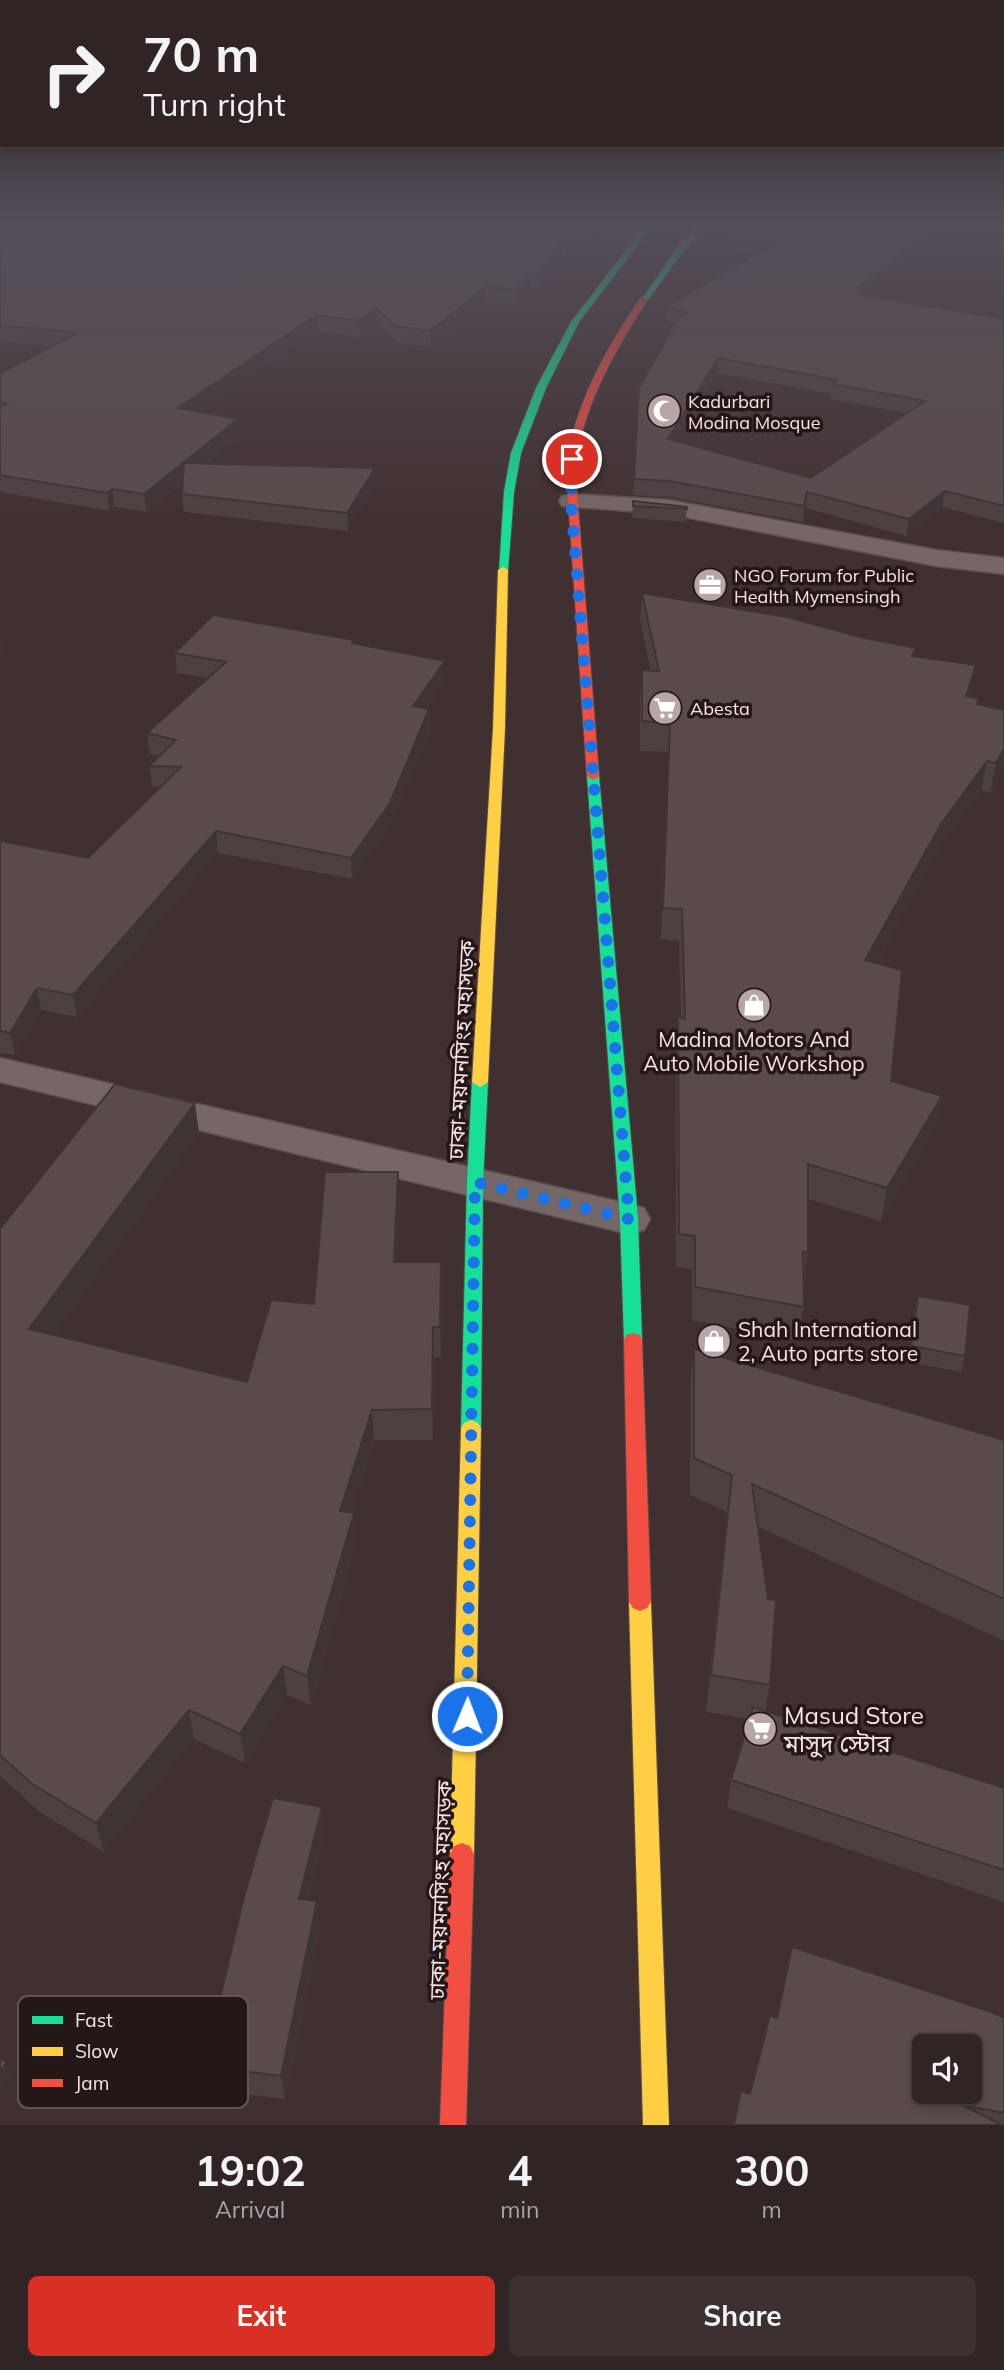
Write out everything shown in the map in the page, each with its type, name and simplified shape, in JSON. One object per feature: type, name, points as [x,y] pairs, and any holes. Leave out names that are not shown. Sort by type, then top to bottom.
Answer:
[{"type":"main road","name":"ঢাকা-ময়মনসিংহ মহাসড়ক","points":[[453,2125],[467,1716],[475,1182],[499,728],[501,593],[509,492],[516,453],[541,388],[574,324]]},
{"type":"main road","points":[[630,324],[593,388],[572,459],[571,501],[629,1219],[656,2125]]},
{"type":"street","points":[[571,501],[669,507],[936,558],[1004,566]]},
{"type":"street","points":[[0,1070],[629,1219]]},
{"type":"building","points":[[302,324],[178,408],[238,419],[144,494],[112,489],[107,493],[0,475],[0,407],[6,404],[0,403],[0,374],[77,333],[0,325]]},
{"type":"building","points":[[393,324],[439,324],[431,331]]},
{"type":"building","points":[[675,324],[1004,324],[1004,506],[945,491],[909,519],[807,492],[804,506],[670,481],[634,479],[639,388]],"holes":[[[718,358],[837,380],[833,384],[925,401],[811,478],[668,439]]]},
{"type":"building","points":[[184,463],[375,468],[347,513],[182,494]]},
{"type":"building","points":[[633,501],[687,507],[687,509],[633,506]]},
{"type":"building","points":[[642,593],[787,617],[864,638],[916,648],[912,656],[976,665],[966,696],[979,699],[977,704],[1004,710],[1004,749],[996,763],[987,761],[941,824],[865,960],[902,970],[891,1081],[942,1096],[887,1188],[808,1164],[808,1253],[803,1252],[804,1307],[695,1287],[695,1236],[679,1234],[678,1017],[685,1019],[682,909],[663,908],[670,723],[642,721],[642,670],[659,671]]},
{"type":"building","points":[[213,615],[354,640],[352,643],[445,661],[413,706],[429,709],[390,803],[351,858],[216,831],[73,995],[37,988],[10,1033],[0,1031],[0,841],[88,858],[181,767],[149,766],[176,740],[147,733],[226,662],[175,653]]},
{"type":"building","points":[[115,1084],[195,1103],[29,1329],[247,1382],[271,1300],[314,1304],[325,1172],[398,1172],[394,1262],[441,1262],[440,1327],[433,1327],[432,1409],[372,1410],[340,1511],[354,1513],[307,1676],[283,1666],[240,1734],[189,1710],[96,1823],[31,1783],[0,1755],[0,1229]]},
{"type":"building","points":[[918,1296],[970,1305],[965,1356],[911,1346]]},
{"type":"building","points":[[694,1349],[1004,1440],[1004,1599],[752,1484],[768,1599],[776,1600],[770,1685],[711,1675],[732,1475],[694,1458]]},
{"type":"building","points":[[753,1707],[1004,1788],[1004,1870],[731,1780]]},
{"type":"building","points":[[273,1798],[322,1807],[299,1899],[317,1901],[281,2076],[248,2072],[248,1996],[221,1996],[245,1893]]},
{"type":"building","points":[[792,1947],[1004,2018],[1004,2113],[962,2105],[1002,2125],[734,2125],[741,2091],[750,2094],[770,2015],[777,2018]]},
{"type":"building","points":[[0,2057],[7,2063],[0,2071]]},
{"type":"traffic: fast","points":[[503,570],[509,492],[516,453],[541,388],[574,324]]},
{"type":"traffic: fast","points":[[593,776],[629,1219],[633,1340]]},
{"type":"traffic: fast","points":[[471,1428],[475,1182],[480,1082]]},
{"type":"traffic: slow","points":[[480,1082],[499,728],[503,570]]},
{"type":"traffic: slow","points":[[462,1854],[471,1428]]},
{"type":"traffic: slow","points":[[640,1602],[656,2125]]},
{"type":"traffic: jam","points":[[593,776],[570,468],[575,441],[589,398],[628,324]]},
{"type":"traffic: jam","points":[[633,1340],[640,1602]]},
{"type":"traffic: jam","points":[[453,2125],[462,1854]]},
{"type":"place","name":"Kadurbari Modina Mosque","points":[[664,411]]},
{"type":"place","name":"NGO Forum for Public Health Mymensingh","points":[[710,585]]},
{"type":"place","name":"Abesta","points":[[665,708]]},
{"type":"place","name":"Madina Motors And Auto Mobile Workshop","points":[[754,1005]]},
{"type":"place","name":"Shah International 2, Auto parts store","points":[[714,1341]]},
{"type":"place","name":"Masud Store মাসুদ স্টোর","points":[[760,1729]]},
{"type":"route","points":[[467,1716],[475,1182],[629,1219],[571,501],[572,459]]}]
